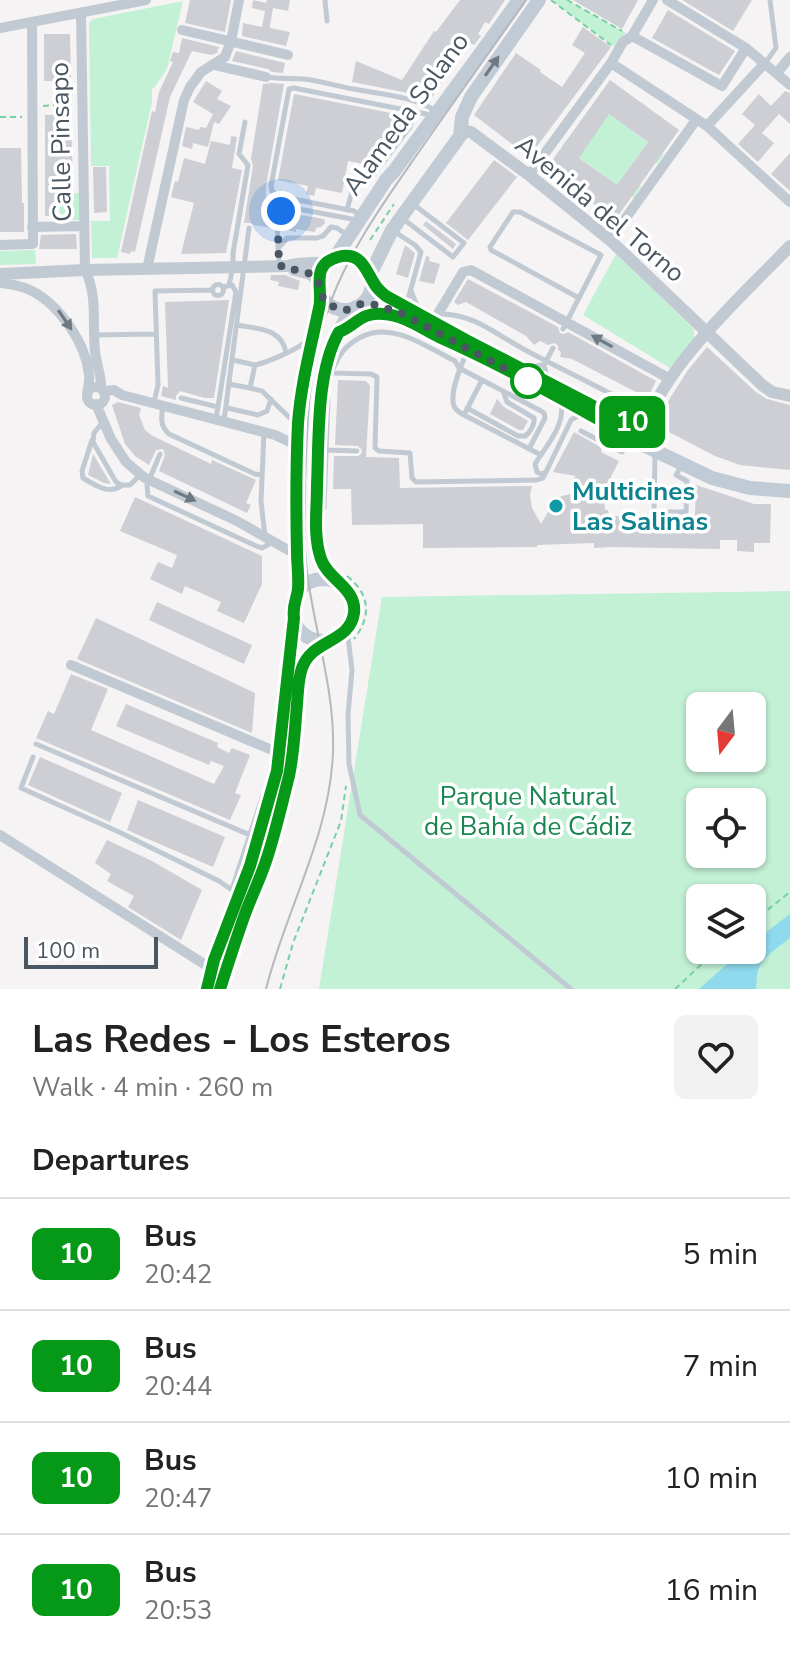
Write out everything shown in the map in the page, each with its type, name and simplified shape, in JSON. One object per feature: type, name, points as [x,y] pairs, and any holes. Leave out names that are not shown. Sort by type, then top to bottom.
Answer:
[{"type":"main road","name":"Alameda Solano","points":[[331,260],[353,223],[519,0]]},
{"type":"main road","name":"Alameda Solano","points":[[371,277],[396,217],[411,203],[460,141],[462,117],[471,97],[539,0]]},
{"type":"main road","points":[[207,989],[235,892],[277,771],[293,604],[298,591],[298,424],[301,390],[320,304],[321,271],[331,260],[345,256],[356,259],[365,265],[378,289],[386,296],[430,317],[635,432],[655,450],[682,464],[726,483],[790,491]]},
{"type":"main road","points":[[294,618],[305,635],[329,640],[347,629],[354,615],[349,592],[337,576],[323,565],[316,536],[321,496],[325,375],[330,351],[349,315],[368,296],[371,277]]},
{"type":"main road","points":[[319,288],[326,302],[335,308],[346,310],[372,304],[401,313],[451,341]]},
{"type":"main road","points":[[339,332],[348,329],[362,316],[372,314],[407,320],[587,413],[721,472],[759,481],[790,483]]},
{"type":"main road","points":[[298,591],[313,580],[337,576]]},
{"type":"main road","points":[[220,989],[278,821],[294,740],[301,672],[308,655],[329,640]]},
{"type":"street","points":[[0,28],[81,13],[93,5],[146,0]]},
{"type":"street","points":[[147,269],[184,100],[201,72],[225,57],[239,0]]},
{"type":"street","points":[[529,175],[623,42],[632,36],[653,0]]},
{"type":"street","points":[[667,0],[746,48],[790,85]]},
{"type":"street","name":"Calle Pinsapo","points":[[81,13],[85,270],[93,297],[95,352]]},
{"type":"street","points":[[0,245],[33,244],[32,22]]},
{"type":"street","points":[[182,30],[288,55]]},
{"type":"street","points":[[632,36],[722,86],[746,48]]},
{"type":"street","points":[[777,73],[790,57]]},
{"type":"street","points":[[611,63],[707,126],[790,202]]},
{"type":"street","points":[[707,126],[765,63]]},
{"type":"street","points":[[214,65],[266,77]]},
{"type":"street","points":[[610,240],[696,120]]},
{"type":"street","name":"Avenida del Torno","points":[[460,141],[463,132],[471,132],[529,175],[610,240],[762,385],[772,392],[790,396]]},
{"type":"street","points":[[32,227],[84,226]]},
{"type":"street","points":[[635,432],[670,379],[707,332],[790,246]]},
{"type":"street","points":[[0,274],[283,266],[331,260]]},
{"type":"street","points":[[283,266],[311,274],[319,288]]},
{"type":"street","points":[[93,297],[97,282],[111,270]]},
{"type":"street","points":[[430,317],[463,272],[474,271],[564,325],[670,379]]},
{"type":"street","points":[[0,283],[32,291],[59,310],[79,345],[89,378]]},
{"type":"street","points":[[95,352],[87,394],[94,387],[101,396]]},
{"type":"street","points":[[95,352],[101,381],[103,418],[111,439],[126,462],[145,477],[237,521],[297,555]]},
{"type":"street","points":[[101,396],[114,390],[122,395],[270,434],[292,443],[298,450]]},
{"type":"street","points":[[270,434],[286,433],[298,424]]},
{"type":"street","points":[[71,665],[279,753]]},
{"type":"street","points":[[0,835],[212,969]]},
{"type":"lane","points":[[325,0],[327,21]]},
{"type":"lane","points":[[765,63],[776,48],[770,0]]},
{"type":"lane","points":[[266,77],[303,79],[412,100],[428,106],[435,114]]},
{"type":"lane","points":[[353,223],[278,196],[272,191],[288,91],[294,88],[435,114]]},
{"type":"lane","points":[[353,223],[354,184],[371,178],[410,127],[415,111]]},
{"type":"lane","points":[[239,266],[233,253],[248,165],[239,154],[245,122]]},
{"type":"lane","points":[[396,217],[453,257],[464,243],[411,203]]},
{"type":"lane","points":[[283,266],[278,229],[280,213],[284,208],[353,223]]},
{"type":"lane","points":[[564,325],[579,298],[601,255],[520,212],[513,212],[491,250],[579,298]]},
{"type":"lane","points":[[327,230],[328,216]]},
{"type":"lane","points":[[396,217],[421,252],[411,291],[401,305]]},
{"type":"lane","points":[[279,247],[287,238],[317,238],[331,227],[353,223]]},
{"type":"lane","points":[[220,421],[226,408],[233,360],[239,266],[249,228]]},
{"type":"lane","points":[[239,266],[220,295],[213,290],[155,291],[158,404],[162,426],[169,434],[262,475]]},
{"type":"lane","points":[[220,421],[218,407],[236,292],[233,285],[226,286]]},
{"type":"lane","points":[[411,291],[430,317],[450,313],[494,330],[545,363],[571,372],[624,401],[628,407]]},
{"type":"lane","points":[[237,325],[276,334],[282,339],[286,353]]},
{"type":"lane","points":[[357,451],[322,450],[332,373],[339,354],[347,346],[379,331],[402,334],[544,413],[545,418],[529,449]]},
{"type":"lane","points":[[94,335],[156,334]]},
{"type":"lane","points":[[233,360],[255,365],[265,363],[296,349],[312,335]]},
{"type":"lane","points":[[549,384],[545,363],[553,348]]},
{"type":"lane","points":[[468,350],[457,374],[455,409],[541,455]]},
{"type":"lane","points":[[524,370],[545,363]]},
{"type":"lane","points":[[250,388],[255,365]]},
{"type":"lane","points":[[332,373],[371,374],[377,377],[375,448],[378,451],[410,453],[412,478],[416,482],[543,478],[571,420],[587,413]]},
{"type":"lane","points":[[464,415],[482,380]]},
{"type":"lane","points":[[229,384],[262,391],[298,424]]},
{"type":"lane","points":[[467,408],[518,436],[529,434],[534,418],[507,402],[503,391]]},
{"type":"lane","points":[[181,398],[218,407]]},
{"type":"lane","points":[[226,408],[258,415],[267,411],[271,398]]},
{"type":"lane","points":[[546,472],[539,473],[534,468],[561,417],[563,411],[559,398]]},
{"type":"lane","points":[[103,418],[92,439],[82,471],[83,478],[111,491],[121,485]]},
{"type":"lane","points":[[581,431],[622,452],[635,432]]},
{"type":"lane","points":[[270,434],[262,475],[261,511],[270,539]]},
{"type":"lane","points":[[92,439],[116,482],[121,485],[130,485],[145,477],[160,454]]},
{"type":"lane","points":[[655,450],[654,512],[686,512],[687,481],[676,475],[682,464]]},
{"type":"lane","points":[[347,629],[352,670],[348,715],[349,764],[360,815],[571,989]]},
{"type":"lane","points":[[36,744],[254,837]]},
{"type":"lane","points":[[33,757],[21,788],[119,832],[235,892]]},
{"type":"path","points":[[551,0],[618,50]]},
{"type":"path","points":[[567,0],[632,36]]},
{"type":"path","points":[[0,117],[82,104]]},
{"type":"path","points":[[353,223],[370,240],[396,217]]},
{"type":"path","points":[[337,576],[355,582],[366,607],[364,624],[349,645]]},
{"type":"path","points":[[280,989],[293,943],[341,821],[349,764]]},
{"type":"path","points":[[766,911],[790,892]]},
{"type":"path","points":[[675,989],[702,964]]},
{"type":"green space","points":[[555,0],[567,0],[626,33],[614,47]]},
{"type":"green space","points":[[183,1],[167,69],[152,88],[152,102],[117,258],[92,258],[91,221],[110,221],[109,166],[91,166],[89,23],[93,19]]},
{"type":"green space","points":[[594,103],[626,126],[642,103],[649,108],[632,131],[664,154],[657,164],[640,153],[625,174],[641,186],[634,198],[562,145],[570,137],[602,125],[586,113]]},
{"type":"green space","points":[[79,193],[80,220],[60,220],[59,194]]},
{"type":"green space","points":[[35,250],[36,264],[0,265],[0,251]]},
{"type":"green space","points":[[616,254],[694,329],[694,338],[670,368],[583,315]]},
{"type":"green space","name":"Parque Natural de Bahía de Cádiz","points":[[790,591],[790,989],[319,989],[382,597]]},
{"type":"water","points":[[790,914],[790,938],[766,959],[766,932]]},
{"type":"water","points":[[727,964],[762,964],[757,973],[756,989],[699,989]]},
{"type":"building","points":[[190,0],[231,0],[225,32],[185,23]]},
{"type":"building","points":[[253,0],[266,3],[267,0],[290,0],[288,11],[273,8],[270,26],[290,32],[286,46],[242,36],[243,23],[262,27],[265,11],[252,8]]},
{"type":"building","points":[[460,0],[505,0],[489,24],[485,22],[478,34],[481,36],[474,45],[468,42],[431,99],[414,88],[413,94],[352,82],[356,61],[402,80],[434,31]]},
{"type":"building","points":[[573,0],[638,0],[622,29]]},
{"type":"building","points":[[682,0],[752,0],[733,31]]},
{"type":"building","points":[[668,10],[735,51],[719,75],[652,38]]},
{"type":"building","points":[[583,27],[611,47],[529,157],[474,115],[516,53],[562,87],[585,53],[572,45]]},
{"type":"building","points":[[44,34],[70,34],[71,81],[44,81]]},
{"type":"building","points":[[182,38],[219,47],[217,53],[211,55],[192,51],[170,97],[135,252],[121,252],[152,111],[155,112],[159,92],[173,62],[170,61],[173,52],[179,53]]},
{"type":"building","points":[[236,51],[285,63],[283,73],[232,61]]},
{"type":"building","points":[[610,80],[679,130],[615,220],[546,169]],"holes":[[[609,114],[648,142],[617,185],[579,158]]]},
{"type":"building","points":[[206,81],[222,91],[217,99],[231,106],[219,124],[214,122],[208,147],[193,143],[192,149],[182,146],[186,127],[206,128],[213,114],[193,102]]},
{"type":"building","points":[[263,84],[284,84],[266,186],[266,198],[278,202],[272,228],[244,223]]},
{"type":"building","points":[[785,91],[790,93],[790,124],[779,114],[762,133],[774,143],[758,162],[738,144],[755,125],[742,114],[759,94],[771,106]]},
{"type":"building","points":[[294,94],[406,116],[404,126],[374,166],[348,161],[342,193],[316,188],[314,196],[306,194],[308,186],[278,180]]},
{"type":"building","points":[[71,114],[73,188],[58,189],[58,216],[45,216],[45,115]]},
{"type":"building","points":[[231,136],[237,137],[232,168],[242,170],[226,253],[181,254],[194,203],[171,197],[184,158],[205,164],[211,141],[230,145]]},
{"type":"building","points":[[0,148],[21,148],[24,232],[0,232]]},
{"type":"building","points":[[790,153],[790,191],[771,174]]},
{"type":"building","points":[[494,160],[517,177],[468,240],[446,223]]},
{"type":"building","points":[[93,167],[106,167],[107,212],[94,213]]},
{"type":"building","points":[[288,213],[324,219],[325,223],[315,232],[283,229]]},
{"type":"building","points":[[426,221],[456,244],[453,249],[423,225]]},
{"type":"building","points":[[76,234],[77,249],[39,249],[41,235]]},
{"type":"building","points":[[405,245],[415,253],[408,278],[396,274]]},
{"type":"building","points":[[426,256],[430,257],[429,261],[440,264],[434,284],[419,281]]},
{"type":"building","points":[[271,275],[285,275],[300,281],[298,290],[278,286],[279,282],[270,280]]},
{"type":"building","points":[[468,279],[558,327],[560,333],[568,332],[656,381],[647,399],[639,403],[632,399],[636,392],[572,359],[560,357],[561,352],[555,343],[548,345],[540,341],[534,345],[526,336],[466,302],[458,305],[454,302]]},
{"type":"building","points":[[229,300],[214,398],[180,391],[176,400],[161,396],[163,386],[168,388],[165,302]]},
{"type":"building","points":[[707,347],[756,392],[767,399],[790,405],[790,470],[740,465],[715,456],[665,430],[660,424],[670,398]]},
{"type":"building","points":[[338,380],[366,381],[370,386],[366,457],[399,458],[400,488],[532,486],[532,508],[541,524],[555,500],[579,492],[571,481],[576,476],[553,472],[574,432],[619,461],[607,485],[603,485],[605,510],[608,510],[609,516],[695,517],[696,485],[754,504],[771,504],[770,543],[754,543],[754,552],[737,551],[737,540],[720,540],[720,549],[594,548],[594,543],[423,548],[423,524],[352,525],[351,489],[333,489],[334,456],[358,456],[362,450],[358,446],[335,445]]},
{"type":"building","points":[[497,399],[504,407],[528,421],[523,430],[490,414]]},
{"type":"building","points":[[118,402],[141,408],[139,415],[145,430],[151,435],[211,464],[212,460],[256,480],[246,503],[251,505],[247,513],[159,471],[165,455],[163,449],[156,450],[149,465],[135,456],[125,444],[112,405]]},
{"type":"building","points":[[93,454],[111,484],[88,475]]},
{"type":"building","points":[[135,497],[262,556],[262,584],[244,623],[217,611],[221,602],[185,586],[182,594],[150,579],[158,562],[172,568],[177,555],[120,531]]},
{"type":"building","points":[[157,602],[252,645],[244,664],[149,620]]},
{"type":"building","points":[[96,618],[255,693],[252,733],[77,659]]},
{"type":"building","points":[[71,674],[108,689],[91,730],[214,784],[224,766],[211,761],[209,765],[116,726],[126,704],[218,743],[217,747],[229,753],[232,748],[250,755],[235,793],[241,795],[230,820],[36,738],[48,711],[54,714]]},
{"type":"building","points":[[40,757],[122,793],[110,822],[28,785]]},
{"type":"building","points":[[138,800],[225,837],[213,867],[127,830]]},
{"type":"building","points":[[107,840],[202,890],[181,940],[128,907],[134,896],[107,881],[111,874],[95,863]]},
{"type":"tram line","points":[[266,989],[316,843],[330,783],[333,752],[331,708],[308,579],[305,542],[308,419],[320,336],[335,291],[369,226],[526,0]]},
{"type":"bus line","name":"10","points":[[207,989],[232,908],[250,866],[277,771],[294,618],[292,611],[298,591],[298,424],[301,390],[321,300],[319,276],[329,262],[345,256],[361,261],[371,280],[386,296],[549,384],[628,424],[650,412],[644,438],[639,443],[631,442],[624,434],[544,389],[396,316],[362,316],[348,329],[339,332],[330,351],[323,384],[316,536],[323,565],[349,592],[354,615],[342,634],[308,655],[301,672],[290,769],[278,821],[220,989]]},
{"type":"place","name":"Multicines Las Salinas","points":[[556,506]]},
{"type":"route","points":[[281,211],[279,266],[311,274],[318,282],[320,294],[330,305],[346,310],[361,304],[372,304],[401,313],[528,381]]}]
